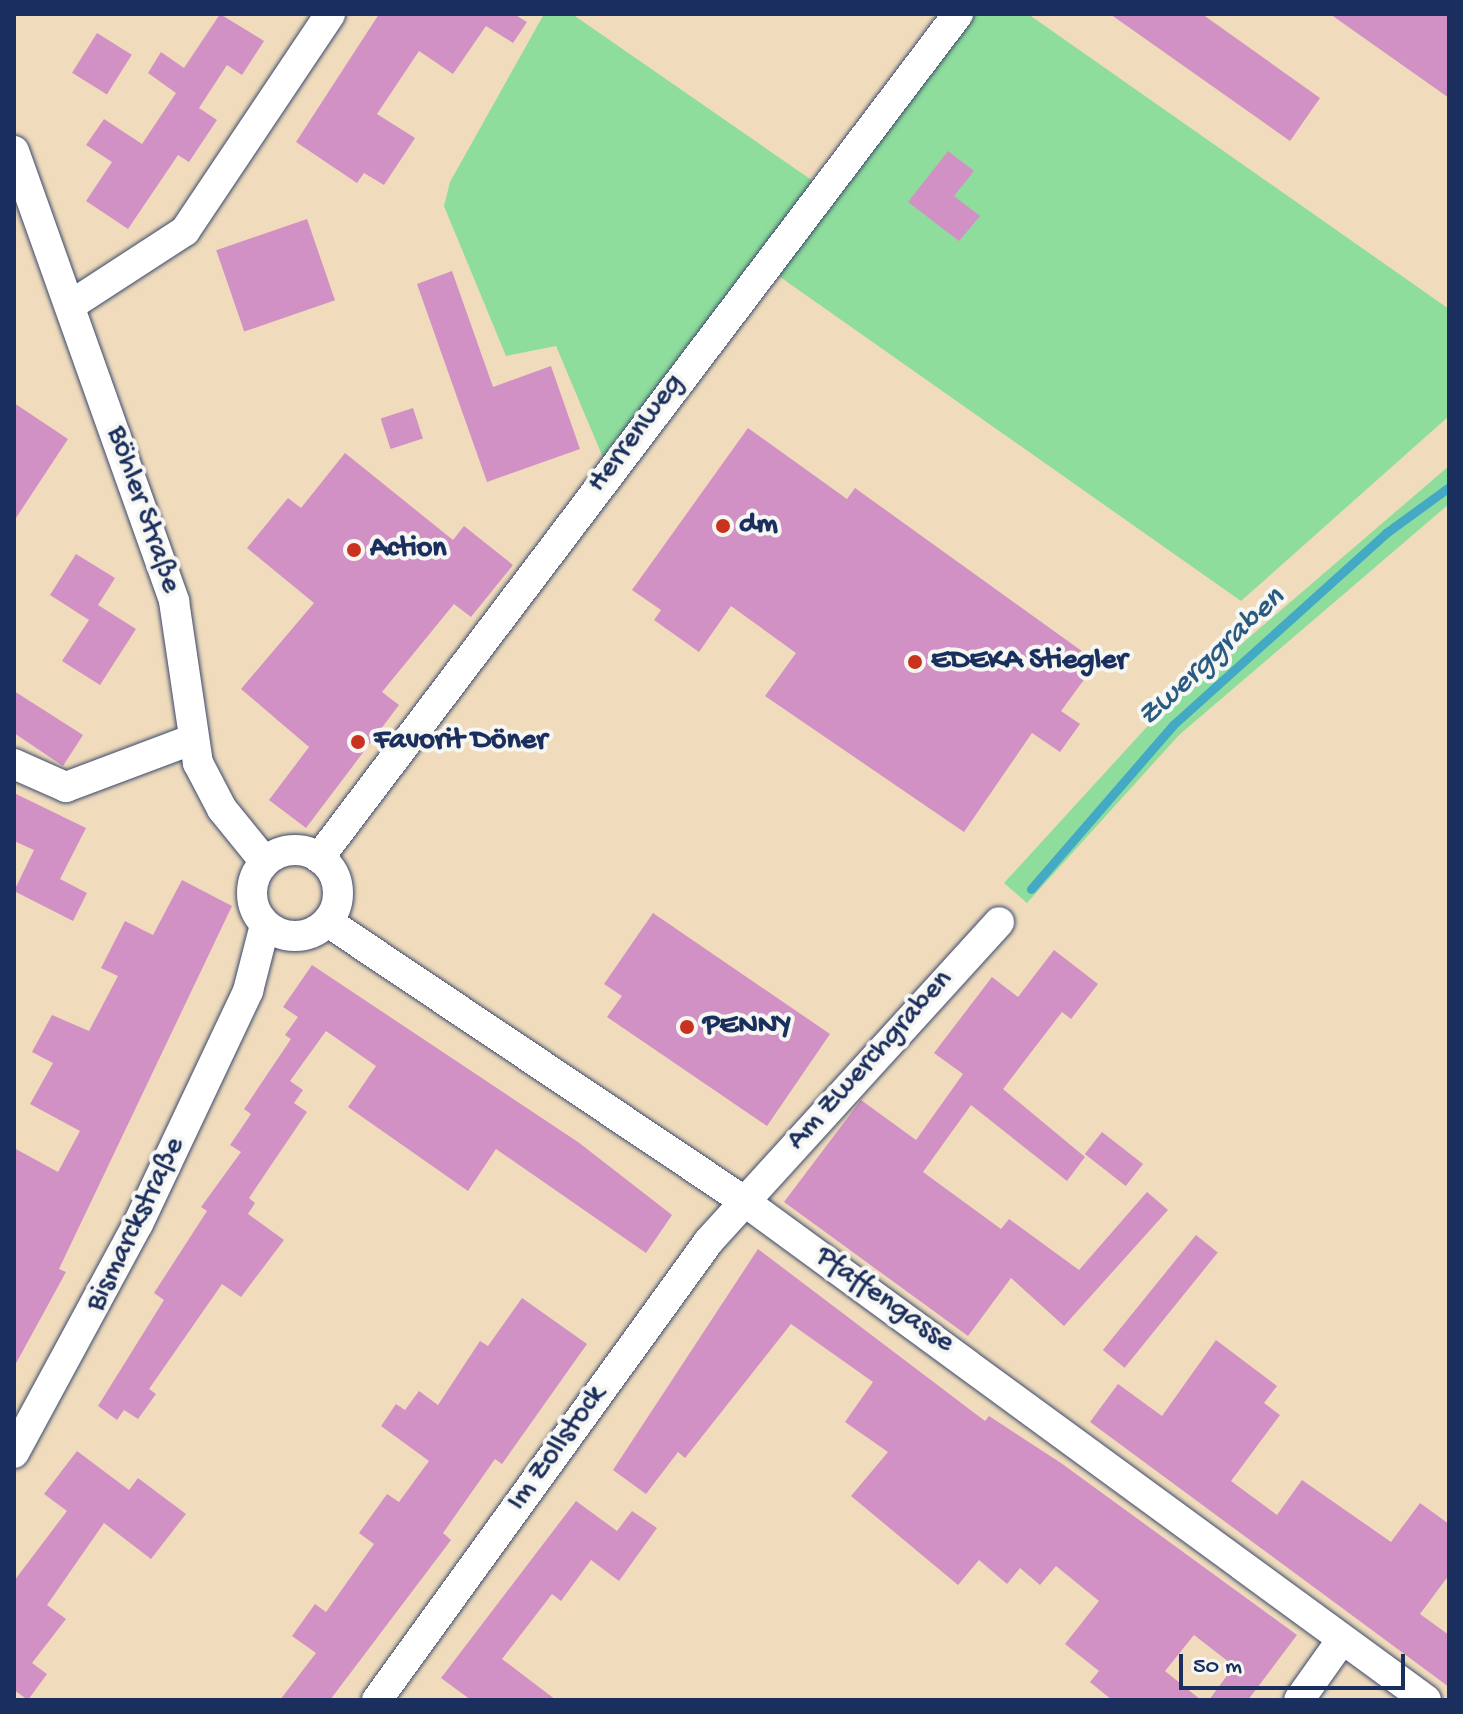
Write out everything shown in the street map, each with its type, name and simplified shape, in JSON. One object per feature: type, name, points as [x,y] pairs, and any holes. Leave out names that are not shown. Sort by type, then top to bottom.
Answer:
[{"type":"street","points":[[71,305],[185,231],[330,14]]},
{"type":"street","name":"Herrenweg","points":[[319,858],[958,14]]},
{"type":"street","name":"Böhler Straße","points":[[14,151],[174,601],[191,740],[209,789],[265,862]]},
{"type":"street","points":[[14,764],[66,787],[191,740]]},
{"type":"street","points":[[291,850],[319,858],[336,880],[328,922],[293,936],[265,925],[252,893],[265,862],[291,850]]},
{"type":"street","name":"Pfaffengasse","points":[[328,922],[744,1201],[1341,1641],[1426,1700]]},
{"type":"street","name":"Am Zwerchgraben","points":[[744,1201],[999,922]]},
{"type":"street","name":"Bismarckstraße","points":[[14,1453],[87,1328],[248,991],[265,925]]},
{"type":"street","name":"Bismarckstraße","points":[[248,991],[293,936]]},
{"type":"street","name":"Im Zollstock","points":[[388,1696],[744,1201]]},
{"type":"street","points":[[1299,1700],[1341,1641]]},
{"type":"green space","points":[[544,14],[572,14],[813,181],[604,460],[556,346],[506,356],[444,206],[450,182]]},
{"type":"green space","points":[[967,14],[1028,14],[1449,309],[1449,416],[1241,601],[773,272]]},
{"type":"green space","points":[[1449,466],[1449,504],[1179,735],[1027,903],[1004,883],[1155,718]]},
{"type":"building","points":[[220,14],[264,41],[242,75],[227,65],[199,108],[217,120],[189,162],[178,155],[128,229],[86,201],[112,162],[86,145],[104,119],[142,144],[176,93],[148,73],[161,52],[184,68]]},
{"type":"building","points":[[379,14],[514,14],[527,22],[513,43],[486,26],[453,74],[419,51],[377,114],[415,138],[384,185],[364,173],[357,183],[296,142]]},
{"type":"building","points":[[1110,14],[1202,14],[1320,98],[1290,141]]},
{"type":"building","points":[[1330,14],[1449,14],[1449,98]]},
{"type":"building","points":[[97,33],[132,55],[107,95],[72,73]]},
{"type":"building","points":[[948,151],[974,171],[954,196],[980,216],[959,241],[908,202]]},
{"type":"building","points":[[307,219],[335,300],[244,332],[216,250]]},
{"type":"building","points":[[452,271],[493,387],[551,366],[580,449],[487,482],[417,284]]},
{"type":"building","points":[[14,403],[68,439],[14,521]]},
{"type":"building","points":[[413,408],[423,438],[391,449],[381,419]]},
{"type":"building","points":[[748,428],[847,499],[855,488],[1097,662],[1061,711],[1080,724],[1060,752],[1032,733],[964,832],[765,696],[796,653],[731,606],[699,652],[654,620],[661,610],[632,590]]},
{"type":"building","points":[[345,453],[453,540],[464,526],[513,565],[471,617],[454,604],[382,692],[399,705],[306,828],[269,800],[309,747],[241,689],[314,603],[247,548],[288,498],[301,508]]},
{"type":"building","points":[[76,554],[115,578],[98,605],[136,629],[100,685],[62,661],[89,620],[50,595]]},
{"type":"building","points":[[14,691],[83,735],[63,766],[14,733]]},
{"type":"building","points":[[14,793],[86,828],[60,879],[87,893],[73,921],[14,891],[34,850],[14,841]]},
{"type":"building","points":[[182,880],[232,906],[59,1269],[66,1272],[14,1367],[14,1148],[58,1172],[80,1131],[30,1104],[53,1063],[32,1052],[52,1015],[89,1031],[118,976],[101,968],[125,921],[153,935]]},
{"type":"building","points":[[653,913],[830,1034],[767,1126],[607,1017],[622,996],[604,984]]},
{"type":"building","points":[[1054,950],[1098,984],[1071,1019],[1062,1012],[1003,1089],[1085,1157],[1067,1181],[971,1105],[923,1172],[1001,1229],[1009,1219],[1079,1270],[1147,1192],[1168,1210],[1064,1326],[1011,1278],[968,1336],[784,1202],[861,1100],[916,1140],[963,1074],[934,1053],[992,977],[1018,997]]},
{"type":"building","points":[[312,965],[578,1142],[672,1215],[646,1253],[496,1149],[468,1191],[348,1107],[376,1066],[326,1031],[290,1081],[303,1090],[294,1103],[307,1112],[249,1198],[255,1203],[248,1214],[284,1240],[241,1297],[222,1284],[149,1389],[156,1394],[138,1419],[124,1410],[117,1420],[98,1406],[164,1300],[154,1293],[207,1211],[201,1207],[241,1152],[230,1145],[251,1114],[244,1109],[291,1039],[285,1035],[298,1017],[283,1007]]},
{"type":"building","points":[[1102,1132],[1143,1164],[1126,1186],[1085,1154]]},
{"type":"building","points":[[1196,1235],[1218,1253],[1125,1368],[1103,1350]]},
{"type":"building","points":[[758,1249],[985,1421],[989,1416],[1061,1463],[1297,1635],[1248,1700],[1209,1700],[1234,1666],[1194,1635],[1165,1671],[1201,1700],[1112,1700],[1090,1682],[1099,1671],[1065,1644],[1099,1601],[1056,1566],[1040,1585],[1020,1568],[1007,1584],[979,1560],[958,1585],[851,1496],[888,1452],[845,1422],[873,1382],[791,1324],[685,1458],[678,1452],[646,1494],[613,1470]]},
{"type":"building","points":[[522,1298],[587,1344],[502,1464],[495,1459],[443,1533],[451,1540],[330,1700],[280,1700],[316,1653],[292,1636],[315,1604],[326,1612],[374,1544],[359,1533],[387,1494],[399,1502],[429,1461],[381,1426],[396,1404],[405,1410],[419,1391],[438,1405],[480,1341],[488,1346]]},
{"type":"building","points":[[1216,1340],[1277,1386],[1264,1403],[1280,1415],[1231,1481],[1277,1515],[1302,1480],[1391,1542],[1420,1503],[1449,1524],[1449,1575],[1420,1614],[1449,1635],[1449,1687],[1090,1422],[1118,1384],[1162,1416]]},
{"type":"building","points":[[77,1451],[129,1490],[138,1478],[186,1514],[151,1559],[104,1523],[47,1605],[66,1619],[32,1663],[47,1674],[28,1700],[14,1690],[14,1581],[67,1511],[44,1494]]},
{"type":"building","points":[[576,1501],[617,1531],[632,1511],[657,1528],[619,1581],[591,1560],[561,1601],[552,1594],[502,1659],[556,1700],[471,1700],[441,1678]]},
{"type":"waterway","name":"Zwerggraben","points":[[1031,889],[1173,725],[1386,533],[1449,487]]},
{"type":"place","name":"dm","points":[[723,526]]},
{"type":"place","name":"Action","points":[[354,550]]},
{"type":"place","name":"EDEKA Stiegler","points":[[915,662]]},
{"type":"place","name":"Favorit Döner","points":[[358,742]]},
{"type":"place","name":"PENNY","points":[[687,1027]]}]
